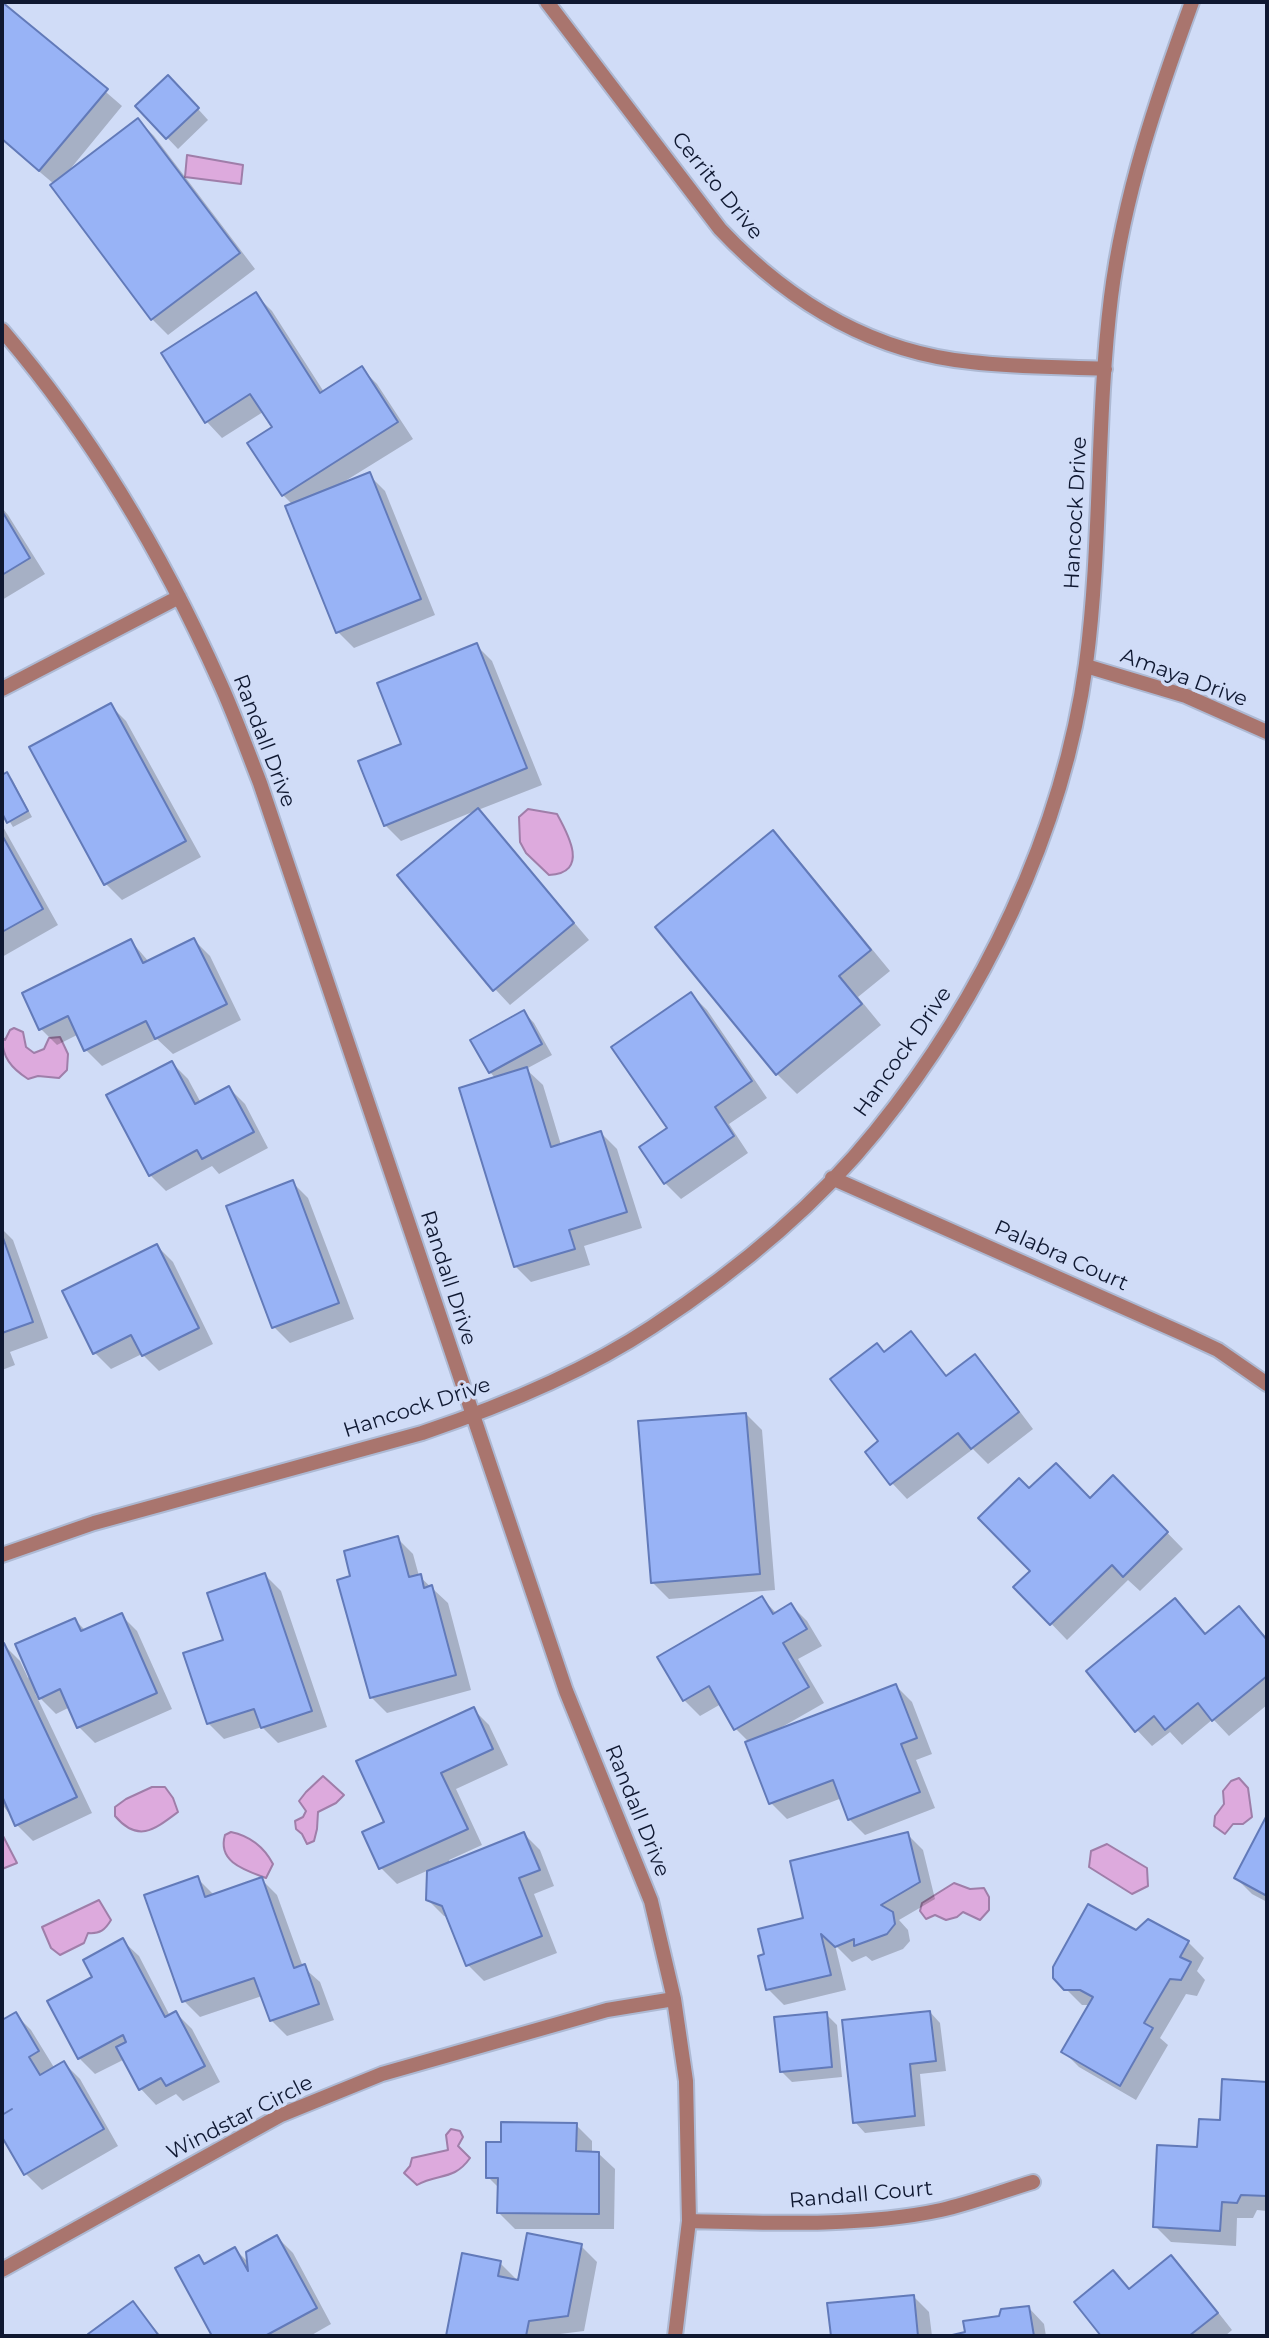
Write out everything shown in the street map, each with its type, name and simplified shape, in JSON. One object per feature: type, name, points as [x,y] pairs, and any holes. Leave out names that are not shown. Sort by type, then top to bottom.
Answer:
[{"type":"street","name":"Cerrito Drive","points":[[547,2],[720,229],[770,277],[815,309],[890,344],[930,355],[970,362],[1105,369]]},
{"type":"street","name":"Hancock Drive","points":[[2,1555],[94,1523],[422,1433],[472,1416],[561,1377],[649,1329],[731,1271],[807,1205],[875,1131],[953,1023],[1001,934],[1029,873],[1061,778],[1086,666],[1096,561],[1105,369],[1112,296],[1129,197],[1156,101],[1192,2]]},
{"type":"street","name":"Randall Drive","points":[[2,330],[37,371],[97,456],[152,546],[221,685],[260,783],[566,1690],[651,1901],[674,1999],[686,2081],[689,2221],[676,2336]]},
{"type":"street","points":[[2,688],[179,597]]},
{"type":"street","name":"Amaya Drive","points":[[1086,666],[1186,696],[1267,732]]},
{"type":"street","name":"Palabra Court","points":[[832,1178],[1186,1335],[1217,1350],[1267,1384]]},
{"type":"street","name":"Windstar Circle","points":[[2,2270],[281,2115],[382,2074],[607,2010],[674,1999]]},
{"type":"street","name":"Randall Court","points":[[689,2221],[782,2223],[881,2218],[940,2210],[1033,2182]]},
{"type":"shaded area","points":[[187,155],[243,165],[241,184],[185,177]]},
{"type":"shaded area","points":[[528,809],[557,814],[572,851],[569,867],[562,873],[549,875],[526,853],[520,842],[519,817]]},
{"type":"shaded area","points":[[14,1028],[23,1032],[26,1047],[34,1053],[44,1049],[49,1038],[60,1037],[68,1054],[67,1070],[59,1078],[38,1076],[28,1079],[22,1075],[12,1066],[2,1044],[2,1037],[5,1040]]},
{"type":"shaded area","points":[[323,1776],[344,1795],[336,1803],[318,1812],[314,1841],[307,1844],[296,1829],[295,1821],[303,1817],[306,1811],[299,1801]]},
{"type":"shaded area","points":[[1239,1778],[1248,1788],[1252,1817],[1243,1824],[1233,1824],[1225,1834],[1214,1826],[1215,1816],[1224,1804],[1223,1791],[1231,1781]]},
{"type":"shaded area","points":[[152,1787],[165,1787],[178,1812],[146,1831],[131,1829],[115,1816],[115,1807]]},
{"type":"shaded area","points":[[231,1832],[250,1839],[265,1852],[273,1864],[266,1878],[242,1868],[229,1858],[224,1844],[225,1835]]},
{"type":"shaded area","points":[[2,1834],[17,1863],[2,1869]]},
{"type":"shaded area","points":[[1107,1844],[1147,1868],[1148,1886],[1132,1894],[1089,1867],[1091,1851]]},
{"type":"shaded area","points":[[954,1883],[970,1889],[984,1888],[989,1897],[989,1910],[980,1920],[963,1912],[946,1920],[935,1915],[926,1919],[920,1911],[922,1903]]},
{"type":"shaded area","points":[[99,1900],[111,1920],[104,1929],[88,1933],[84,1943],[60,1955],[51,1948],[42,1927]]},
{"type":"shaded area","points":[[451,2129],[460,2131],[463,2137],[458,2146],[470,2158],[458,2170],[417,2185],[404,2173],[412,2158],[448,2150],[446,2135]]},
{"type":"building","points":[[2,2],[108,89],[39,171],[2,139]]},
{"type":"building","points":[[168,75],[199,108],[166,139],[135,106]]},
{"type":"building","points":[[138,118],[240,253],[151,320],[50,185]]},
{"type":"building","points":[[256,292],[320,393],[362,366],[398,422],[282,496],[247,443],[272,427],[250,394],[205,423],[161,353]]},
{"type":"building","points":[[370,472],[421,599],[336,633],[285,506]]},
{"type":"building","points":[[2,511],[30,558],[2,575]]},
{"type":"building","points":[[477,643],[527,768],[384,826],[358,761],[401,744],[377,683]]},
{"type":"building","points":[[111,703],[186,841],[104,885],[29,747]]},
{"type":"building","points":[[7,772],[28,811],[7,823],[2,813],[2,775]]},
{"type":"building","points":[[478,808],[574,923],[493,991],[397,875]]},
{"type":"building","points":[[773,830],[871,950],[839,976],[862,1004],[776,1075],[655,927]]},
{"type":"building","points":[[2,835],[43,909],[2,932]]},
{"type":"building","points":[[194,938],[227,1004],[155,1039],[146,1021],[84,1051],[68,1016],[39,1030],[22,993],[131,939],[143,963]]},
{"type":"building","points":[[691,992],[752,1081],[715,1107],[734,1136],[664,1184],[639,1147],[667,1128],[611,1047]]},
{"type":"building","points":[[524,1010],[542,1044],[489,1073],[470,1040]]},
{"type":"building","points":[[172,1061],[195,1104],[229,1086],[254,1132],[202,1159],[197,1150],[149,1176],[106,1095]]},
{"type":"building","points":[[527,1067],[551,1147],[601,1131],[627,1212],[569,1230],[575,1249],[514,1267],[459,1088]]},
{"type":"building","points":[[293,1180],[339,1303],[272,1328],[226,1206]]},
{"type":"building","points":[[2,1235],[33,1322],[2,1333]]},
{"type":"building","points":[[157,1244],[199,1328],[142,1356],[131,1335],[93,1354],[62,1291]]},
{"type":"building","points":[[911,1331],[946,1376],[975,1354],[1019,1412],[971,1449],[958,1433],[890,1485],[865,1452],[878,1441],[830,1379],[877,1343],[884,1352]]},
{"type":"building","points":[[746,1413],[760,1574],[651,1583],[638,1421]]},
{"type":"building","points":[[1056,1463],[1090,1498],[1113,1475],[1168,1532],[1123,1577],[1112,1565],[1050,1625],[1013,1587],[1030,1571],[978,1518],[1019,1478],[1029,1488]]},
{"type":"building","points":[[398,1536],[409,1577],[421,1574],[424,1588],[432,1585],[456,1675],[370,1698],[337,1580],[350,1576],[344,1551]]},
{"type":"building","points":[[265,1573],[312,1711],[261,1728],[254,1709],[207,1724],[183,1653],[223,1640],[207,1593]]},
{"type":"building","points":[[762,1596],[773,1614],[791,1603],[807,1629],[783,1643],[809,1687],[734,1730],[709,1686],[683,1701],[657,1657]]},
{"type":"building","points":[[1175,1598],[1205,1634],[1239,1606],[1267,1640],[1267,1676],[1212,1721],[1198,1703],[1165,1730],[1154,1716],[1135,1732],[1086,1671]]},
{"type":"building","points":[[122,1613],[157,1693],[77,1728],[60,1689],[39,1699],[15,1644],[75,1618],[81,1631]]},
{"type":"building","points":[[4,1643],[77,1797],[15,1826],[2,1796]]},
{"type":"building","points":[[896,1684],[917,1738],[901,1744],[920,1792],[848,1820],[833,1780],[769,1804],[745,1742]]},
{"type":"building","points":[[474,1707],[493,1749],[441,1773],[468,1829],[379,1869],[362,1832],[384,1822],[356,1761]]},
{"type":"building","points":[[1267,1815],[1267,1896],[1234,1878]]},
{"type":"building","points":[[524,1832],[540,1870],[519,1878],[542,1936],[466,1966],[442,1906],[426,1900],[427,1871]]},
{"type":"building","points":[[908,1832],[920,1882],[881,1905],[893,1912],[895,1924],[887,1934],[854,1946],[854,1939],[835,1947],[821,1934],[831,1975],[766,1990],[758,1956],[764,1954],[758,1929],[803,1918],[790,1861]]},
{"type":"building","points":[[198,1876],[205,1897],[262,1877],[294,1968],[305,1964],[319,2004],[270,2021],[254,1978],[182,2002],[144,1895]]},
{"type":"building","points":[[1088,1904],[1136,1930],[1148,1919],[1189,1941],[1180,1957],[1191,1962],[1181,1980],[1170,1979],[1144,2023],[1153,2028],[1120,2086],[1061,2052],[1093,1997],[1080,1990],[1064,1990],[1053,1978],[1053,1967]]},
{"type":"building","points":[[123,1938],[165,2017],[176,2011],[205,2066],[166,2086],[161,2078],[139,2090],[116,2047],[126,2042],[123,2035],[78,2059],[47,2001],[92,1977],[83,1960]]},
{"type":"building","points":[[930,2011],[936,2061],[910,2064],[915,2116],[853,2123],[842,2020]]},
{"type":"building","points":[[16,2012],[39,2051],[29,2057],[40,2075],[64,2061],[104,2129],[24,2175],[2,2137],[2,2020]]},
{"type":"building","points":[[827,2012],[832,2067],[780,2072],[774,2017]]},
{"type":"building","points":[[1222,2079],[1267,2082],[1267,2196],[1241,2195],[1237,2203],[1222,2202],[1220,2231],[1153,2227],[1157,2145],[1197,2147],[1199,2119],[1220,2120]]},
{"type":"building","points":[[501,2122],[577,2123],[576,2151],[599,2152],[599,2214],[497,2213],[498,2178],[486,2178],[486,2142],[501,2142]]},
{"type":"building","points":[[527,2233],[582,2244],[568,2316],[529,2321],[526,2336],[446,2336],[462,2253],[501,2261],[498,2276],[518,2280]]},
{"type":"building","points":[[277,2235],[317,2308],[265,2336],[212,2336],[175,2268],[199,2255],[204,2264],[235,2247],[248,2271],[246,2252]]},
{"type":"building","points":[[1171,2255],[1218,2313],[1189,2336],[1101,2336],[1074,2302],[1113,2270],[1129,2289]]},
{"type":"building","points":[[914,2295],[918,2336],[831,2336],[827,2303]]},
{"type":"building","points":[[133,2301],[159,2336],[88,2334]]},
{"type":"building","points":[[1029,2306],[1034,2336],[948,2336],[965,2332],[963,2321],[999,2316],[1001,2309]]}]
